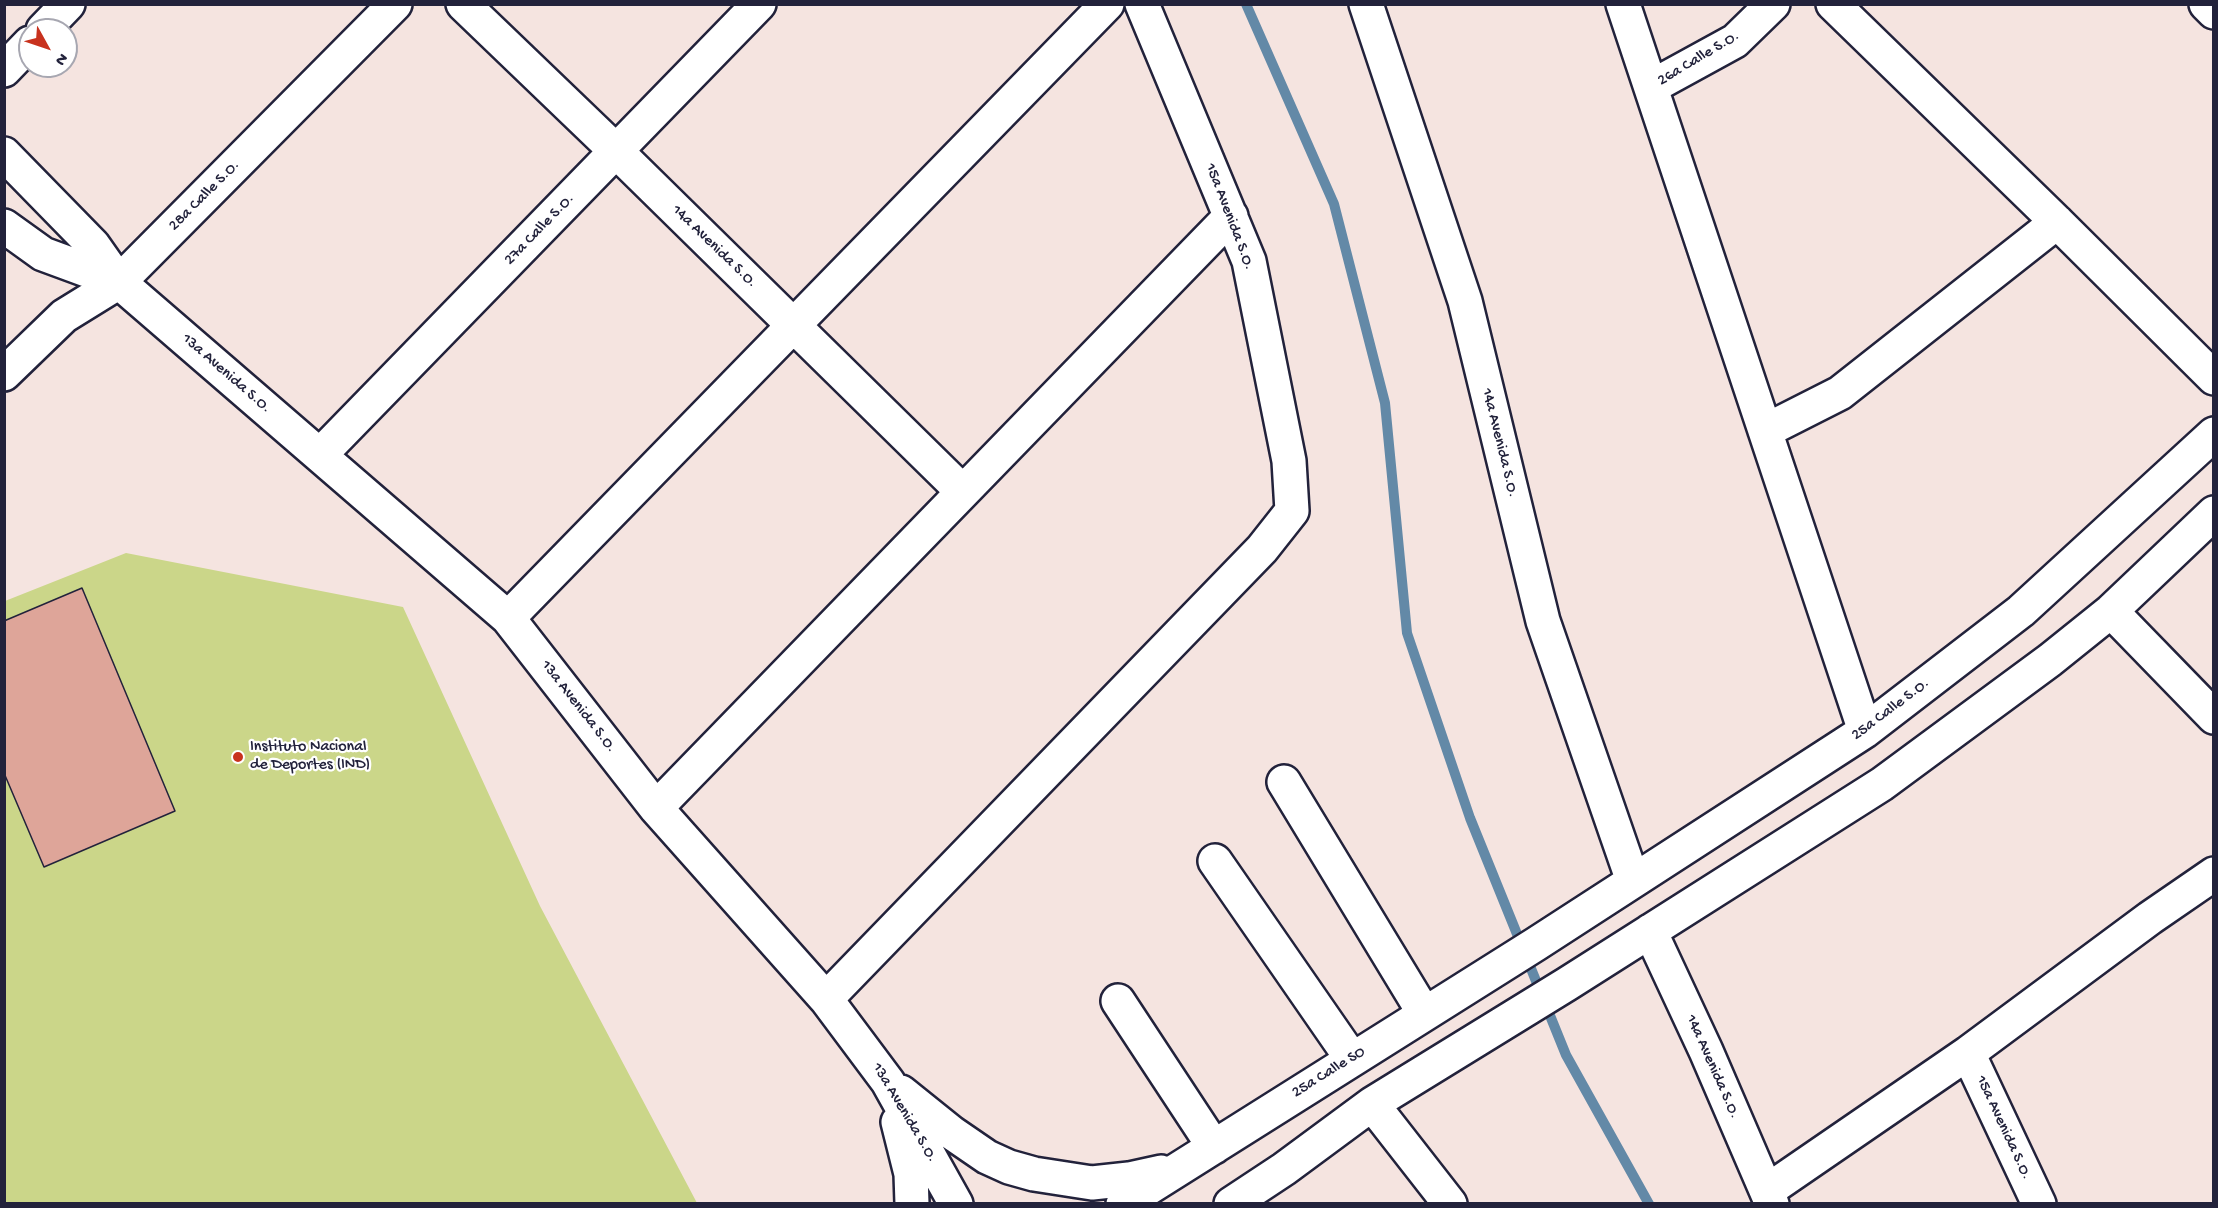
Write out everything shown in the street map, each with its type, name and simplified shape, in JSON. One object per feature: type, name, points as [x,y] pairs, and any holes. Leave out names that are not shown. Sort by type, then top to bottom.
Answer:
[{"type":"street","points":[[55,18],[68,4]]},
{"type":"street","name":"28a Calle S.O.","points":[[4,374],[64,316],[119,282],[395,4]]},
{"type":"street","name":"14a Avenida S.O.","points":[[463,4],[962,491]]},
{"type":"street","name":"27a Calle S.O.","points":[[320,455],[759,4]]},
{"type":"street","points":[[508,618],[1107,4]]},
{"type":"street","name":"15a Avenida S.O.","points":[[826,999],[1262,549],[1292,511],[1289,461],[1249,261],[1142,4]]},
{"type":"street","name":"14a Avenida S.O.","points":[[1366,4],[1465,301],[1543,621],[1633,881]]},
{"type":"street","points":[[1623,4],[1865,730]]},
{"type":"street","name":"26a Calle S.O.","points":[[1651,87],[1735,41],[1773,4]]},
{"type":"street","points":[[1833,4],[2214,378]]},
{"type":"street","points":[[2206,4],[2214,12]]},
{"type":"street","points":[[4,69],[18,55]]},
{"type":"street","name":"13a Avenida S.O.","points":[[4,154],[93,245],[119,282],[508,618],[656,808],[826,999],[888,1082],[956,1203]]},
{"type":"street","points":[[656,808],[1231,216]]},
{"type":"street","points":[[1765,431],[1840,393],[2057,222]]},
{"type":"street","name":"13a Avenida S.O.","points":[[4,226],[42,254],[119,282]]},
{"type":"street","name":"25a Calle S.O.","points":[[1536,944],[1865,730],[2020,611],[2214,434]]},
{"type":"street","points":[[1231,1203],[1284,1169],[1372,1104],[1513,1015],[1567,984],[1882,784],[2050,660],[2111,611],[2214,513]]},
{"type":"street","points":[[2111,611],[2214,717]]},
{"type":"street","points":[[1284,782],[1424,1013]]},
{"type":"street","points":[[1215,861],[1352,1059]]},
{"type":"street","points":[[1770,1197],[2150,918],[2214,874]]},
{"type":"street","name":"14a Avenida S.O.","points":[[1650,931],[1770,1197]]},
{"type":"street","name":"25a Calle SO","points":[[1123,1203],[1536,944]]},
{"type":"street","points":[[1118,1001],[1214,1147]]},
{"type":"street","name":"15a Avenida S.O.","points":[[1968,1053],[2039,1203]]},
{"type":"street","points":[[888,1082],[952,1133],[987,1157],[1009,1167],[1034,1174],[1092,1183],[1130,1179],[1178,1169]]},
{"type":"street","points":[[888,1082],[911,1174],[912,1203]]},
{"type":"street","points":[[1372,1104],[1450,1203]]},
{"type":"green space","name":"Instituto Nacional de Deportes (IND)","points":[[126,553],[403,607],[540,906],[697,1203],[5,1204],[5,601]]},
{"type":"building","points":[[82,588],[175,811],[44,867],[4,773],[4,621]]},
{"type":"waterway","points":[[1246,4],[1334,204],[1385,403],[1407,633],[1470,818],[1566,1055],[1649,1204]]},
{"type":"place","name":"Instituto Nacional de Deportes (IND)","points":[[238,757]]}]
